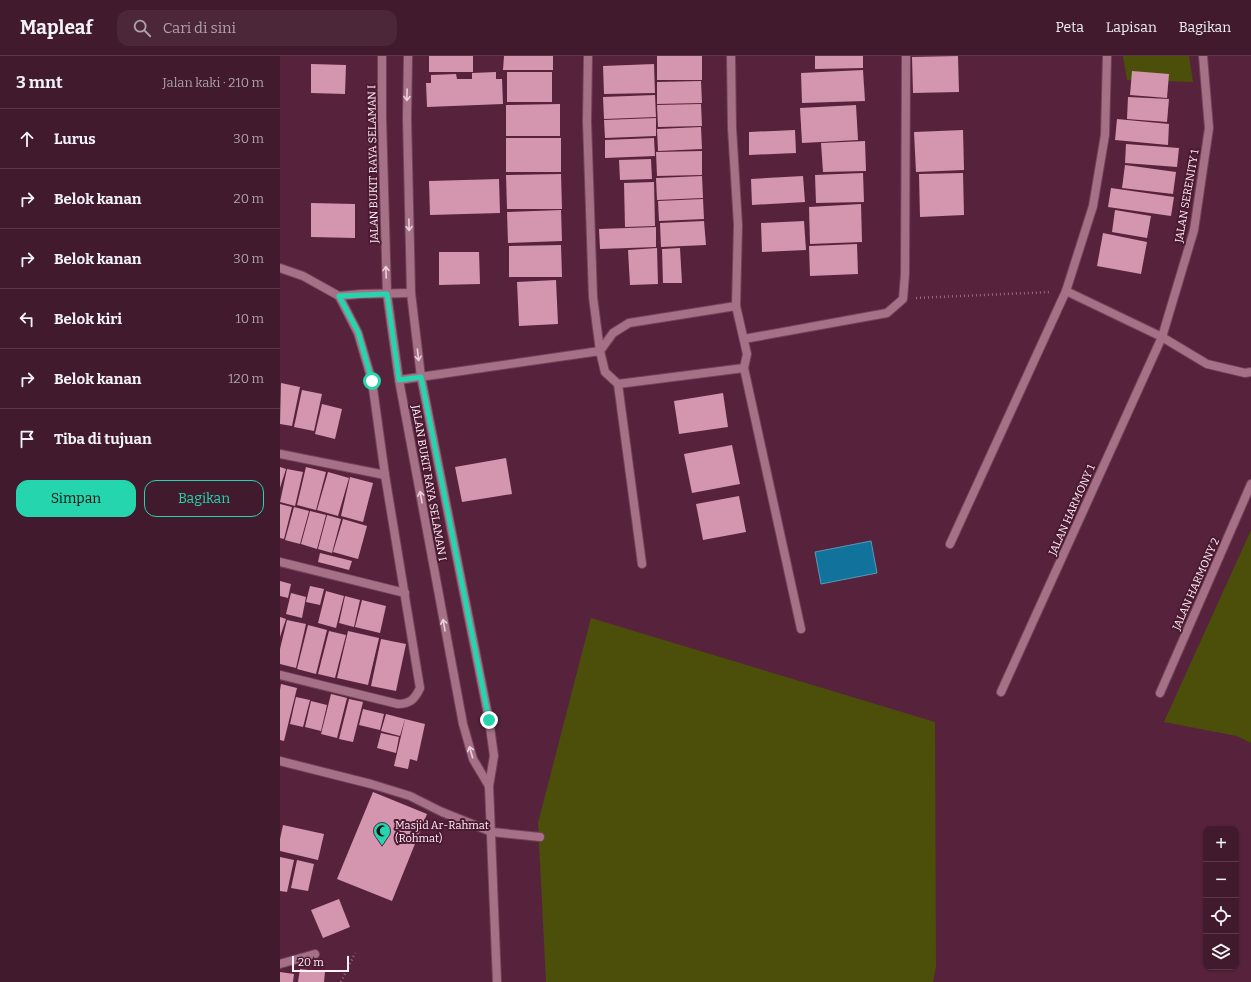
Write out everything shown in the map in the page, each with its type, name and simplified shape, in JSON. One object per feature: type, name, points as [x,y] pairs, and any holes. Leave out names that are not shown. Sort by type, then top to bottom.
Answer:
[{"type":"street","name":"JALAN BUKIT RAYA SELAMAN I","points":[[382,56],[382,118],[387,294],[399,380],[463,724],[473,759],[489,786]]},
{"type":"street","name":"JALAN BUKIT RAYA SELAMAN I","points":[[408,56],[407,118],[411,293],[421,377],[489,720],[494,756],[489,786],[497,982]]},
{"type":"street","points":[[588,56],[587,121],[593,297],[600,351],[606,372],[618,384],[642,564]]},
{"type":"street","points":[[731,56],[732,128],[738,225],[736,306],[747,354],[744,368],[801,629]]},
{"type":"street","points":[[744,339],[886,313],[903,299],[905,274],[906,56]]},
{"type":"street","points":[[950,544],[1066,291],[1093,206],[1105,134],[1107,56]]},
{"type":"street","name":"JALAN SERENITY 1","points":[[1162,337],[1194,230],[1208,136],[1209,128],[1203,56]]},
{"type":"street","points":[[280,268],[303,276],[339,296],[411,293]]},
{"type":"street","points":[[1066,291],[1162,337],[1207,364],[1245,373],[1251,372]]},
{"type":"street","points":[[280,675],[398,704],[405,704],[412,701],[420,688],[385,475],[372,381],[358,332],[339,296]]},
{"type":"street","points":[[399,380],[600,351],[613,333],[629,323],[736,306]]},
{"type":"street","name":"JALAN HARMONY 1","points":[[1001,692],[1162,337]]},
{"type":"street","points":[[618,384],[744,368]]},
{"type":"street","points":[[280,454],[385,475]]},
{"type":"street","name":"JALAN HARMONY 2","points":[[1160,692],[1251,484]]},
{"type":"street","points":[[280,562],[405,593]]},
{"type":"street","points":[[280,761],[371,784],[410,796],[442,812],[492,832],[540,837]]},
{"type":"street","points":[[280,964],[315,954]]},
{"type":"path","points":[[903,299],[1066,291]]},
{"type":"path","points":[[341,982],[354,953]]},
{"type":"shaded area","points":[[1123,56],[1189,56],[1193,82],[1127,80]]},
{"type":"shaded area","points":[[1251,530],[1251,743],[1237,736],[1164,722]]},
{"type":"shaded area","points":[[591,618],[935,722],[936,967],[933,982],[546,982],[538,823]]},
{"type":"water","points":[[871,541],[877,573],[821,584],[815,552]]},
{"type":"building","points":[[429,56],[473,56],[473,72],[429,72]]},
{"type":"building","points":[[504,56],[553,56],[553,70],[503,70]]},
{"type":"building","points":[[657,56],[702,56],[702,80],[657,80]]},
{"type":"building","points":[[815,56],[863,56],[863,68],[815,69]]},
{"type":"building","points":[[958,56],[959,92],[913,93],[912,57]]},
{"type":"building","points":[[311,64],[346,65],[345,94],[311,93]]},
{"type":"building","points":[[654,64],[655,93],[604,94],[603,66]]},
{"type":"building","points":[[863,70],[865,101],[802,103],[801,73]]},
{"type":"building","points":[[1132,71],[1169,74],[1167,98],[1130,95]]},
{"type":"building","points":[[496,72],[496,79],[502,79],[503,104],[427,107],[426,83],[431,83],[431,75],[456,74],[457,79],[472,79],[472,73]]},
{"type":"building","points":[[507,72],[552,72],[552,102],[507,102]]},
{"type":"building","points":[[701,81],[702,103],[657,104],[657,82]]},
{"type":"building","points":[[655,95],[656,117],[604,119],[603,97]]},
{"type":"building","points":[[1128,97],[1169,99],[1167,122],[1127,119]]},
{"type":"building","points":[[560,104],[560,136],[506,136],[506,105]]},
{"type":"building","points":[[701,104],[702,126],[658,127],[657,105]]},
{"type":"building","points":[[856,105],[858,140],[802,143],[800,108]]},
{"type":"building","points":[[656,118],[656,136],[605,138],[604,120]]},
{"type":"building","points":[[1117,119],[1169,124],[1168,145],[1115,140]]},
{"type":"building","points":[[701,127],[702,149],[658,151],[657,129]]},
{"type":"building","points":[[795,130],[796,153],[749,155],[749,132]]},
{"type":"building","points":[[963,130],[964,170],[916,172],[914,132]]},
{"type":"building","points":[[506,138],[561,138],[561,172],[506,172]]},
{"type":"building","points":[[654,138],[655,156],[605,158],[605,140]]},
{"type":"building","points":[[865,141],[866,171],[823,172],[821,143]]},
{"type":"building","points":[[1126,144],[1179,148],[1177,167],[1125,163]]},
{"type":"building","points":[[702,151],[702,175],[657,176],[656,152]]},
{"type":"building","points":[[651,159],[652,179],[620,180],[619,160]]},
{"type":"building","points":[[1125,165],[1176,172],[1173,194],[1122,188]]},
{"type":"building","points":[[863,173],[864,202],[816,203],[815,175]]},
{"type":"building","points":[[963,173],[964,215],[920,217],[919,174]]},
{"type":"building","points":[[561,174],[562,209],[507,209],[506,175]]},
{"type":"building","points":[[702,176],[703,198],[657,200],[656,178]]},
{"type":"building","points":[[803,176],[805,202],[752,205],[751,179]]},
{"type":"building","points":[[499,179],[500,213],[430,215],[429,181]]},
{"type":"building","points":[[654,182],[655,226],[625,227],[624,183]]},
{"type":"building","points":[[1111,188],[1174,197],[1171,216],[1108,207]]},
{"type":"building","points":[[703,199],[704,219],[659,221],[658,201]]},
{"type":"building","points":[[311,203],[355,204],[355,238],[311,237]]},
{"type":"building","points":[[861,204],[862,242],[810,244],[809,207]]},
{"type":"building","points":[[561,210],[562,241],[508,243],[507,212]]},
{"type":"building","points":[[1115,210],[1151,216],[1147,238],[1112,232]]},
{"type":"building","points":[[704,221],[706,245],[661,247],[660,223]]},
{"type":"building","points":[[804,221],[806,250],[762,252],[761,223]]},
{"type":"building","points":[[656,227],[656,247],[600,249],[599,229]]},
{"type":"building","points":[[1103,233],[1147,242],[1141,274],[1097,266]]},
{"type":"building","points":[[857,244],[858,274],[810,276],[809,246]]},
{"type":"building","points":[[561,245],[562,277],[509,277],[509,246]]},
{"type":"building","points":[[657,248],[658,284],[630,285],[628,250]]},
{"type":"building","points":[[680,248],[682,283],[663,283],[662,249]]},
{"type":"building","points":[[439,252],[479,252],[480,284],[439,285]]},
{"type":"building","points":[[556,280],[558,324],[519,326],[517,282]]},
{"type":"building","points":[[281,383],[300,387],[292,426],[280,424]]},
{"type":"building","points":[[302,390],[322,394],[314,431],[294,427]]},
{"type":"building","points":[[723,393],[728,427],[679,434],[674,401]]},
{"type":"building","points":[[322,404],[342,409],[335,439],[315,434]]},
{"type":"building","points":[[732,445],[740,484],[692,493],[684,454]]},
{"type":"building","points":[[506,458],[512,494],[462,502],[455,467]]},
{"type":"building","points":[[280,467],[286,469],[280,488]]},
{"type":"building","points":[[306,467],[326,472],[316,510],[297,505]]},
{"type":"building","points":[[287,469],[303,472],[295,506],[280,502]]},
{"type":"building","points":[[328,472],[349,478],[338,516],[317,510]]},
{"type":"building","points":[[350,477],[373,483],[363,522],[341,516]]},
{"type":"building","points":[[739,496],[746,532],[703,540],[696,504]]},
{"type":"building","points":[[280,504],[292,507],[284,539],[280,538]]},
{"type":"building","points":[[294,507],[309,511],[300,544],[285,540]]},
{"type":"building","points":[[310,511],[326,515],[317,549],[301,544]]},
{"type":"building","points":[[327,515],[341,519],[332,553],[318,549]]},
{"type":"building","points":[[343,519],[367,526],[358,559],[333,552]]},
{"type":"building","points":[[320,553],[352,561],[349,570],[318,562]]},
{"type":"building","points":[[280,581],[291,584],[288,598],[280,596]]},
{"type":"building","points":[[310,586],[324,589],[320,605],[306,602]]},
{"type":"building","points":[[326,591],[344,596],[336,628],[318,623]]},
{"type":"building","points":[[291,593],[306,597],[302,618],[286,614]]},
{"type":"building","points":[[345,596],[360,600],[354,627],[339,623]]},
{"type":"building","points":[[362,600],[386,606],[380,633],[355,627]]},
{"type":"building","points":[[280,617],[286,619],[280,637]]},
{"type":"building","points":[[287,620],[306,624],[296,668],[280,664],[280,649]]},
{"type":"building","points":[[308,625],[327,630],[316,674],[297,669]]},
{"type":"building","points":[[329,631],[346,635],[335,678],[318,674]]},
{"type":"building","points":[[348,631],[379,638],[368,685],[337,678]]},
{"type":"building","points":[[381,639],[406,644],[396,691],[371,686]]},
{"type":"building","points":[[281,684],[297,688],[284,741],[280,740]]},
{"type":"building","points":[[331,694],[347,698],[337,738],[321,734]]},
{"type":"building","points":[[296,697],[310,700],[303,727],[290,724]]},
{"type":"building","points":[[349,699],[363,702],[353,742],[339,739]]},
{"type":"building","points":[[311,701],[327,705],[321,731],[305,727]]},
{"type":"building","points":[[363,709],[384,714],[380,730],[359,725]]},
{"type":"building","points":[[386,714],[405,719],[400,736],[381,731]]},
{"type":"building","points":[[405,719],[425,724],[417,761],[410,759],[408,769],[394,766]]},
{"type":"building","points":[[381,733],[399,737],[396,753],[377,748]]},
{"type":"building","name":"Masjid Ar-Rahmat (Rohmat)","points":[[373,792],[427,814],[392,901],[337,879]]},
{"type":"building","points":[[283,825],[324,834],[318,860],[280,851],[280,839]]},
{"type":"building","points":[[280,857],[294,860],[287,892],[280,891]]},
{"type":"building","points":[[297,860],[314,864],[308,891],[291,888]]},
{"type":"building","points":[[339,899],[350,927],[323,938],[311,910]]},
{"type":"building","points":[[300,969],[325,972],[324,982],[298,982]]},
{"type":"building","points":[[280,972],[294,974],[293,982],[280,982]]},
{"type":"place","name":"Masjid Ar-Rahmat (Rohmat)","points":[[382,846]]},
{"type":"route","points":[[372,381],[358,332],[339,296],[387,294],[399,380],[421,377],[489,720]]}]
